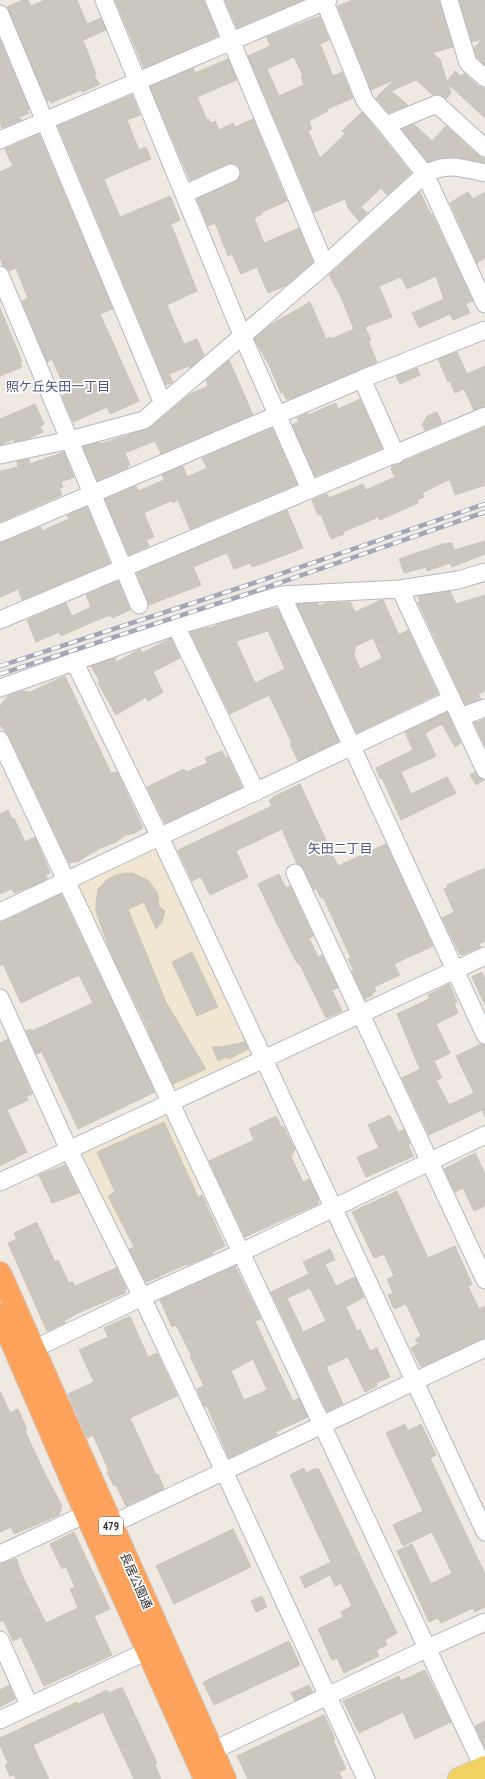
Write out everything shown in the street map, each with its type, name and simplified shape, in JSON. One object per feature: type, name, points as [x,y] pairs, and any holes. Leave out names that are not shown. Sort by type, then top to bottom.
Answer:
[{"type":"highway","name":"長居公園通","points":[[0,1273],[110,1524],[225,1779]]},
{"type":"highway","name":"長居公園通","points":[[0,1315],[86,1514],[205,1779]]},
{"type":"main road","points":[[459,1779],[484,1767]]},
{"type":"street","points":[[104,0],[242,335],[310,489]]},
{"type":"street","points":[[214,0],[325,265]]},
{"type":"street","points":[[0,140],[232,42],[325,0],[365,101],[425,174],[485,304]]},
{"type":"street","points":[[449,0],[468,63],[485,78]]},
{"type":"street","points":[[0,14],[163,404]]},
{"type":"street","points":[[386,125],[437,104],[485,148]]},
{"type":"street","points":[[0,455],[70,440],[144,420],[325,265],[425,174],[448,166],[485,173]]},
{"type":"street","points":[[184,194],[231,173]]},
{"type":"street","points":[[2,286],[70,440],[139,605]]},
{"type":"street","points":[[0,534],[362,378],[485,330]]},
{"type":"street","points":[[362,378],[395,454]]},
{"type":"street","points":[[0,620],[485,416]]},
{"type":"street","points":[[0,688],[176,626],[282,595],[400,589],[458,580],[485,572]]},
{"type":"street","points":[[400,589],[485,770]]},
{"type":"street","points":[[282,595],[454,971],[485,1035]]},
{"type":"street","points":[[176,626],[256,792]]},
{"type":"street","points":[[74,661],[160,837],[485,1532]]},
{"type":"street","points":[[0,912],[452,700]]},
{"type":"street","points":[[460,718],[485,708]]},
{"type":"street","points":[[0,740],[240,1253],[323,1424],[484,1767]]},
{"type":"street","points":[[295,873],[485,1280]]},
{"type":"street","points":[[0,1182],[171,1104],[485,956]]},
{"type":"street","points":[[0,998],[69,1150],[142,1297],[224,1471],[366,1779]]},
{"type":"street","points":[[34,1349],[142,1297],[240,1253],[485,1135]]},
{"type":"street","points":[[0,1554],[86,1514],[110,1524],[485,1348]]},
{"type":"street","points":[[212,1751],[485,1622]]},
{"type":"street","points":[[0,1640],[29,1705]]},
{"type":"street","points":[[0,1720],[29,1705],[147,1651]]},
{"type":"shaded area","points":[[155,847],[254,1055],[169,1093],[72,885]]},
{"type":"shaded area","points":[[164,1117],[171,1118],[203,1187],[117,1227],[85,1158],[87,1152]]},
{"type":"building","points":[[23,0],[28,0],[31,6],[45,0],[77,0],[87,24],[101,18],[106,30],[83,40],[96,74],[94,76],[100,84],[82,92],[81,90],[51,103],[50,100],[47,101],[7,7]]},
{"type":"building","points":[[115,0],[204,0],[218,36],[144,68]]},
{"type":"building","points":[[225,0],[303,0],[237,28]]},
{"type":"building","points":[[353,0],[439,0],[453,47],[432,53],[440,59],[447,82],[455,71],[461,76],[464,73],[478,86],[485,89],[485,118],[448,84],[451,93],[446,99],[439,94],[433,95],[416,80],[391,91],[408,105],[389,113],[376,98],[394,80],[371,90],[338,7]]},
{"type":"building","points":[[459,0],[485,0],[485,65],[477,57],[474,48],[482,39],[472,42]]},
{"type":"building","points":[[320,16],[329,40],[320,44],[324,54],[333,76],[342,72],[353,98],[327,109],[328,111],[309,121],[312,129],[308,131],[320,158],[345,134],[342,131],[362,112],[411,173],[387,195],[381,188],[361,207],[367,213],[359,221],[348,208],[345,199],[314,212],[248,56],[270,46],[267,37]],"holes":[[[294,57],[303,76],[301,77],[304,85],[279,96],[267,69]]]},
{"type":"building","points":[[0,40],[29,109],[27,110],[29,113],[18,118],[22,120],[2,128],[0,122]]},
{"type":"building","points":[[228,59],[237,80],[197,97],[207,120],[209,119],[211,123],[215,121],[219,130],[233,123],[235,127],[253,119],[287,201],[262,212],[262,214],[254,218],[264,243],[299,228],[313,262],[285,286],[268,293],[257,267],[241,274],[232,254],[228,256],[215,223],[208,226],[197,199],[235,182],[241,174],[240,169],[232,163],[227,164],[190,180],[150,87],[193,68],[195,73]]},
{"type":"building","points":[[132,95],[140,115],[127,120],[139,150],[146,147],[151,159],[104,179],[120,217],[170,196],[180,220],[171,224],[197,291],[167,305],[184,344],[197,339],[204,355],[190,368],[189,366],[169,374],[173,382],[166,385],[58,126]]},
{"type":"building","points":[[414,124],[432,141],[446,126],[478,155],[485,158],[485,163],[455,157],[439,158],[428,162],[402,129]]},
{"type":"building","points":[[39,134],[113,309],[100,314],[139,401],[110,414],[107,407],[73,422],[62,396],[67,393],[52,359],[47,362],[22,301],[28,298],[16,268],[9,271],[3,266],[0,258],[0,172],[13,166],[5,149]]},
{"type":"building","points":[[420,192],[473,301],[466,304],[470,313],[453,320],[450,314],[419,328],[412,313],[444,299],[436,276],[407,289],[401,277],[379,286],[392,317],[365,327],[371,340],[368,341],[377,362],[286,399],[283,392],[281,393],[269,365],[254,339],[270,325],[310,302],[326,339],[330,337],[331,339],[354,329],[340,295],[329,275]]},
{"type":"building","points":[[468,192],[473,199],[485,192],[485,258],[477,263],[450,203]]},
{"type":"building","points":[[0,308],[22,361],[20,362],[22,367],[0,376]]},
{"type":"building","points":[[457,352],[467,374],[485,366],[485,406],[474,410],[464,389],[455,393],[450,381],[448,382],[438,359]]},
{"type":"building","points":[[229,360],[253,415],[161,454],[155,441],[125,453],[130,465],[127,466],[128,468],[97,481],[83,447],[100,442],[100,444],[150,428],[190,394],[208,386],[206,380]]},
{"type":"building","points":[[417,368],[420,375],[400,384],[396,376]]},
{"type":"building","points":[[360,399],[382,448],[315,476],[292,425],[299,422],[297,418],[307,413],[308,415],[336,403],[338,409]]},
{"type":"building","points":[[35,404],[44,424],[40,426],[43,432],[25,440],[14,442],[14,439],[0,445],[0,419]]},
{"type":"building","points":[[437,412],[442,423],[425,430],[422,425],[427,416]]},
{"type":"building","points":[[485,427],[485,485],[455,495],[450,480],[446,481],[422,493],[424,497],[417,500],[418,503],[380,520],[378,517],[343,532],[344,534],[331,539],[321,514],[318,515],[312,500],[327,494],[329,498],[363,484],[366,490],[395,477],[391,469],[392,466],[400,464]]},
{"type":"building","points":[[272,428],[297,484],[190,529],[178,500],[173,503],[172,500],[144,513],[154,537],[146,540],[149,546],[129,555],[105,499],[136,486],[138,491],[164,480],[162,475],[183,466],[187,477],[207,468],[202,458]]},
{"type":"building","points":[[64,452],[74,477],[61,482],[63,487],[59,488],[62,495],[0,522],[0,471],[18,467],[17,461],[29,459],[30,464]]},
{"type":"building","points":[[87,507],[110,563],[22,600],[18,589],[0,597],[0,543],[41,527],[42,531],[69,519],[67,515]]},
{"type":"building","points":[[287,510],[303,548],[252,567],[250,563],[234,569],[227,553],[193,567],[201,585],[149,605],[137,573]]},
{"type":"building","points":[[485,541],[485,554],[452,567],[450,563],[427,571],[426,567],[404,573],[399,559],[443,544],[452,543],[454,550]]},
{"type":"building","points":[[118,581],[130,610],[112,618],[111,615],[97,620],[61,636],[59,632],[36,642],[27,620],[66,603],[72,616],[91,607],[86,595]]},
{"type":"building","points":[[450,591],[456,604],[485,595],[485,691],[478,694],[481,699],[465,704],[418,602],[420,601],[418,596]]},
{"type":"building","points":[[383,600],[399,635],[408,630],[438,694],[357,733],[297,604],[318,603],[319,606],[326,603],[350,602],[355,612]],"holes":[[[373,638],[382,658],[360,669],[354,655],[356,646]]]},
{"type":"building","points":[[274,608],[278,609],[339,741],[298,761],[290,744],[292,743],[269,695],[230,714],[190,632],[210,628],[224,622]],"holes":[[[268,631],[285,669],[255,683],[236,641]]]},
{"type":"building","points":[[171,638],[180,658],[153,672],[163,692],[148,701],[146,697],[116,715],[98,683],[100,682],[91,666],[115,658],[117,662],[140,649],[142,653]]},
{"type":"building","points":[[65,676],[111,773],[117,772],[143,828],[135,833],[126,835],[116,842],[100,848],[79,861],[69,863],[9,736],[0,725],[0,706],[8,696],[22,691],[30,692]]},
{"type":"building","points":[[447,712],[461,743],[455,747],[442,724],[425,733],[436,756],[401,772],[411,794],[447,777],[456,793],[401,820],[376,768],[413,750],[405,732]]},
{"type":"building","points":[[485,719],[485,746],[474,723]]},
{"type":"building","points":[[222,751],[226,758],[228,757],[242,787],[165,823],[147,787],[184,769],[186,772],[208,763],[205,758]]},
{"type":"building","points":[[475,772],[479,778],[484,780],[476,785],[470,775]]},
{"type":"building","points":[[300,784],[338,866],[386,844],[433,946],[394,964],[400,975],[374,987],[376,991],[372,993],[373,995],[365,999],[352,972],[354,971],[348,959],[351,958],[323,897],[321,898],[316,888],[314,890],[304,869],[297,864],[282,829],[236,851],[248,877],[210,895],[201,877],[192,881],[178,850],[272,806],[269,801],[273,797]]},
{"type":"building","points":[[8,810],[12,819],[14,818],[25,842],[35,837],[50,873],[46,875],[47,879],[32,886],[14,893],[12,889],[0,894],[0,814]]},
{"type":"building","points":[[485,868],[485,941],[479,944],[481,947],[462,955],[460,954],[442,918],[454,912],[444,889],[448,887],[447,885]]},
{"type":"building","points":[[124,873],[133,873],[149,881],[158,894],[159,907],[165,911],[162,922],[156,929],[144,902],[128,909],[166,1002],[206,1069],[173,1084],[110,951],[96,911],[98,889],[108,879]]},
{"type":"building","points":[[279,874],[286,888],[290,886],[313,936],[309,938],[318,957],[322,955],[338,988],[332,990],[342,1011],[326,1018],[258,884]]},
{"type":"building","points":[[61,894],[155,1092],[78,1129],[42,1052],[36,1054],[26,1031],[31,1029],[32,1031],[93,1003],[79,975],[21,1003],[3,964],[0,966],[0,923]]},
{"type":"building","points":[[192,952],[218,1007],[197,1016],[172,962]]},
{"type":"building","points":[[482,972],[485,979],[485,1005],[472,977]]},
{"type":"building","points":[[449,984],[457,1002],[454,1004],[458,1013],[436,1024],[450,1053],[434,1061],[442,1078],[436,1080],[449,1105],[474,1093],[456,1056],[481,1044],[485,1045],[485,1117],[482,1110],[429,1135],[402,1078],[420,1069],[397,1014],[429,999],[428,995]]},
{"type":"building","points":[[8,1039],[32,1094],[26,1097],[28,1100],[7,1110],[27,1152],[0,1166],[0,1043]]},
{"type":"building","points":[[245,1042],[248,1049],[229,1059],[226,1057],[218,1061],[212,1047],[221,1047]]},
{"type":"building","points":[[390,1115],[398,1132],[404,1129],[410,1144],[408,1145],[414,1156],[366,1177],[357,1157],[379,1148],[368,1125]]},
{"type":"building","points":[[276,1116],[281,1127],[283,1126],[295,1150],[291,1157],[303,1182],[309,1179],[319,1200],[318,1204],[245,1237],[209,1161],[254,1140],[249,1129]]},
{"type":"building","points":[[164,1122],[198,1197],[202,1195],[225,1246],[211,1253],[213,1254],[147,1282],[145,1281],[129,1249],[134,1247],[108,1196],[115,1192],[97,1152]]},
{"type":"building","points":[[475,1153],[485,1174],[485,1206],[474,1211],[463,1188],[455,1192],[444,1169]]},
{"type":"building","points":[[65,1165],[79,1193],[52,1203],[39,1175]]},
{"type":"building","points":[[397,1191],[428,1258],[455,1246],[472,1284],[468,1286],[479,1309],[485,1306],[485,1338],[421,1367],[411,1348],[418,1344],[415,1339],[421,1336],[406,1304],[394,1309],[388,1295],[393,1293],[387,1279],[394,1276],[384,1254],[374,1258],[352,1212]]},
{"type":"building","points":[[37,1223],[55,1262],[58,1260],[69,1283],[72,1281],[75,1286],[116,1268],[126,1288],[125,1293],[78,1313],[64,1321],[65,1323],[47,1331],[8,1243],[17,1239],[14,1233]]},
{"type":"building","points":[[330,1249],[335,1260],[325,1264],[336,1286],[355,1277],[364,1297],[346,1307],[357,1331],[360,1329],[370,1351],[377,1348],[390,1377],[376,1383],[377,1386],[365,1392],[348,1357],[326,1367],[343,1404],[327,1411],[271,1292],[309,1274],[303,1262]],"holes":[[[310,1288],[326,1321],[303,1332],[287,1298]]]},
{"type":"building","points":[[235,1266],[261,1319],[255,1321],[293,1401],[299,1398],[308,1417],[275,1432],[277,1435],[229,1458],[207,1406],[205,1407],[197,1389],[204,1386],[190,1356],[191,1355],[176,1325],[172,1327],[160,1300]],"holes":[[[253,1359],[267,1390],[244,1400],[231,1371]]]},
{"type":"building","points":[[130,1316],[148,1357],[157,1353],[177,1396],[130,1418],[164,1489],[126,1506],[116,1485],[114,1486],[107,1472],[109,1471],[93,1435],[87,1438],[68,1394],[94,1382],[79,1350],[108,1337],[104,1328]]},
{"type":"building","points":[[0,1391],[10,1413],[18,1409],[27,1430],[25,1431],[62,1506],[59,1515],[14,1534],[11,1527],[0,1532]]},
{"type":"building","points":[[405,1424],[408,1431],[421,1424],[436,1455],[430,1458],[485,1574],[485,1607],[475,1612],[473,1608],[441,1623],[438,1618],[429,1622],[397,1551],[412,1544],[431,1584],[452,1573],[432,1532],[403,1546],[393,1525],[423,1511],[386,1433]]},
{"type":"building","points":[[304,1468],[306,1473],[316,1468],[317,1470],[319,1469],[397,1633],[385,1640],[387,1645],[376,1650],[379,1656],[344,1673],[337,1658],[332,1660],[318,1629],[343,1617],[341,1612],[352,1606],[341,1583],[335,1586],[330,1575],[305,1588],[300,1577],[331,1562],[290,1475]]},
{"type":"building","points":[[233,1529],[251,1567],[174,1604],[156,1566]]},
{"type":"building","points":[[74,1532],[110,1609],[94,1616],[112,1655],[44,1686],[21,1637],[13,1641],[3,1620],[0,1622],[0,1564],[16,1558],[22,1575],[46,1623],[78,1608],[70,1589],[75,1587],[66,1567],[62,1569],[50,1544]]},
{"type":"building","points":[[262,1596],[267,1607],[256,1612],[251,1601]]},
{"type":"building","points":[[289,1641],[300,1665],[214,1705],[203,1682]]},
{"type":"building","points":[[425,1670],[451,1722],[415,1739],[403,1712],[359,1733],[343,1701],[399,1676],[401,1681]]},
{"type":"building","points":[[9,1685],[15,1699],[0,1707],[0,1690]]},
{"type":"building","points":[[309,1685],[313,1692],[295,1701],[291,1693]]},
{"type":"building","points":[[122,1687],[157,1763],[155,1765],[161,1779],[134,1779],[103,1712],[33,1745],[49,1779],[16,1779],[14,1775],[10,1776],[5,1765],[8,1763],[0,1745],[0,1738],[77,1702],[78,1704],[107,1690],[109,1693]]},
{"type":"building","points":[[324,1715],[346,1769],[339,1772],[342,1779],[248,1779],[237,1756]]},
{"type":"building","points":[[485,1721],[485,1748],[475,1726]]},
{"type":"railway","points":[[0,666],[245,586],[485,504]]},
{"type":"railway","points":[[0,674],[247,594],[485,512]]},
{"type":"district","name":"照ケ丘矢田一丁目","points":[[58,386]]},
{"type":"district","name":"矢田二丁目","points":[[340,848]]}]
